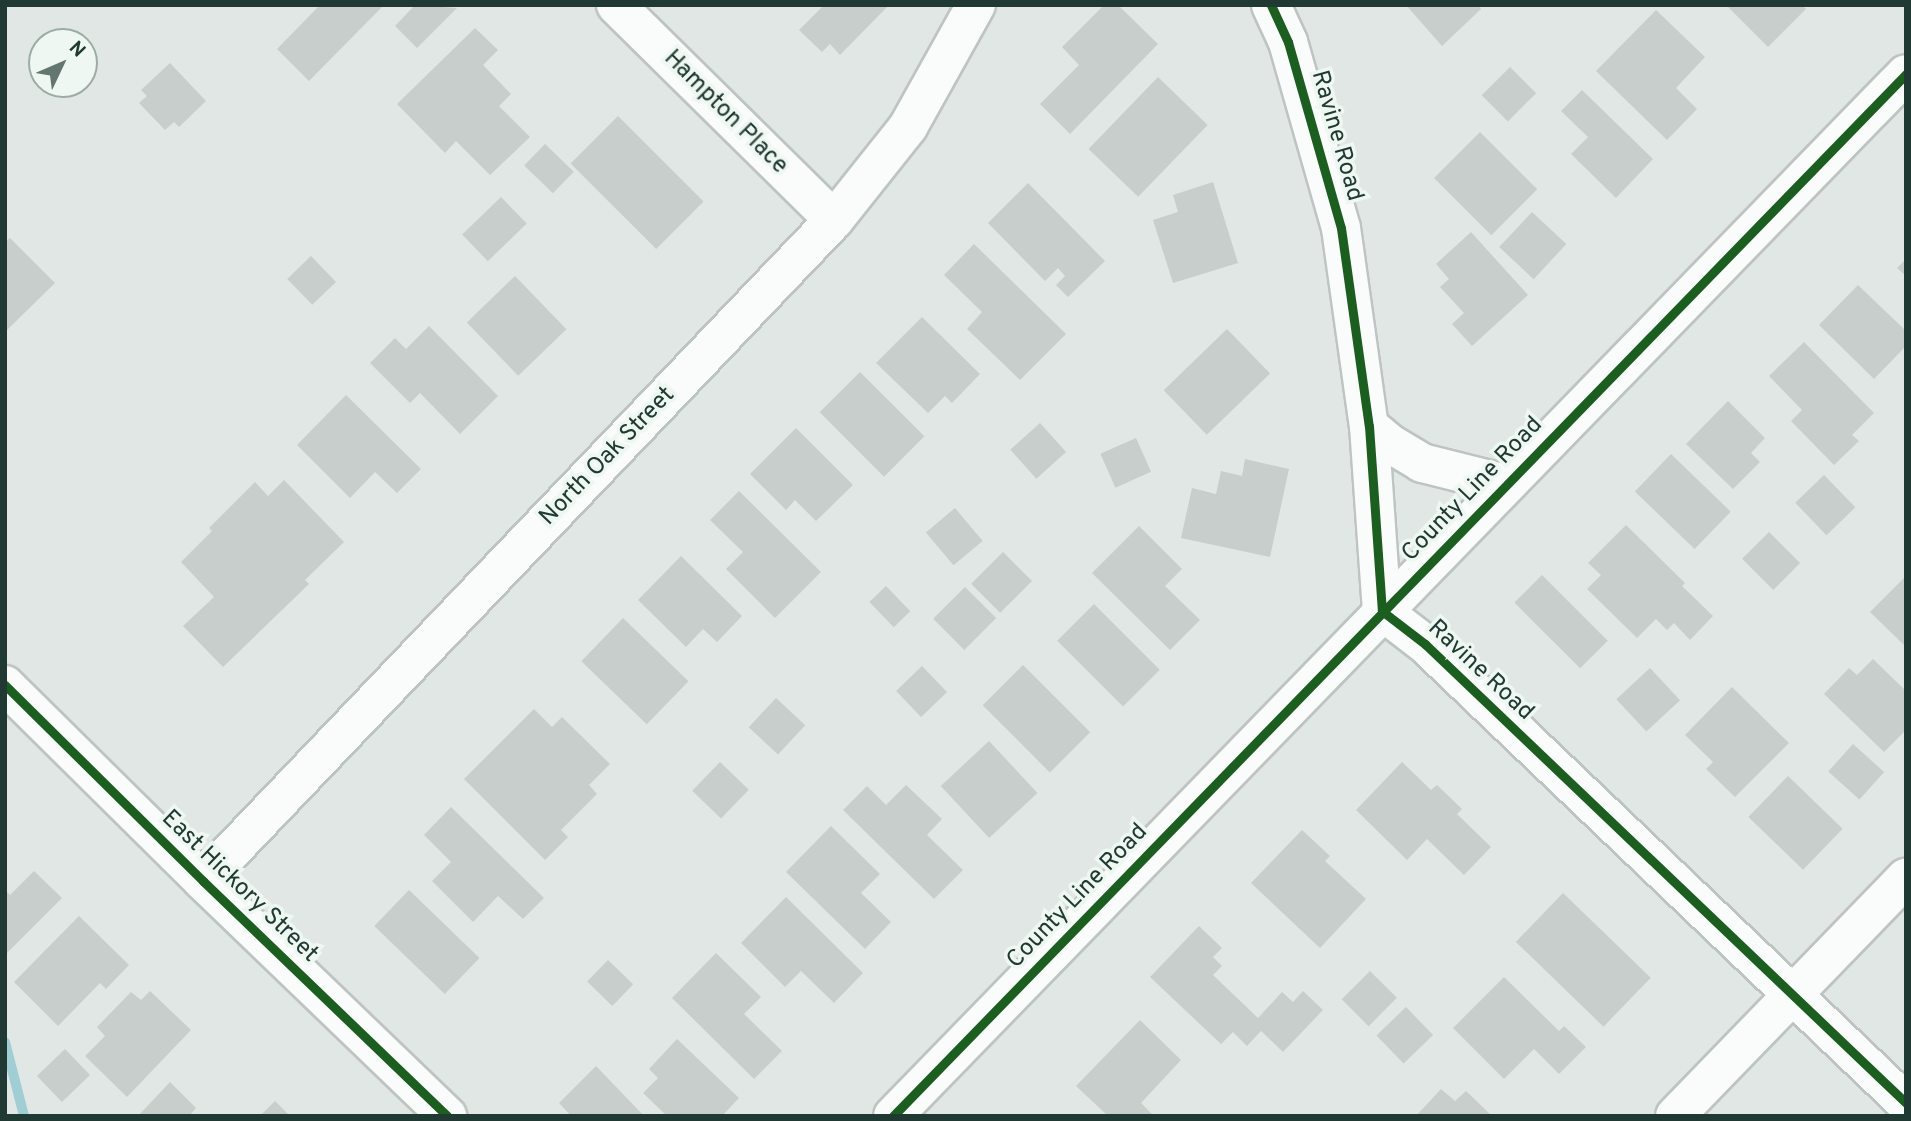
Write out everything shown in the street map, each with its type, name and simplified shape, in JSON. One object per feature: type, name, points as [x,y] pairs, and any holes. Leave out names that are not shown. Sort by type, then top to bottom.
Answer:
[{"type":"street","name":"Hampton Place","points":[[616,5],[834,220]]},
{"type":"street","name":"North Oak Street","points":[[203,881],[834,220],[908,127],[976,5]]},
{"type":"street","name":"Ravine Road","points":[[1271,5],[1289,42],[1342,228],[1369,426],[1382,611],[1425,644],[1906,1103]]},
{"type":"street","name":"County Line Road","points":[[893,1116],[1906,74]]},
{"type":"street","points":[[1369,426],[1389,443],[1422,463],[1506,484]]},
{"type":"street","name":"East Hickory Street","points":[[5,685],[447,1116]]},
{"type":"street","points":[[1675,1116],[1906,877]]},
{"type":"building","points":[[320,5],[384,5],[309,81],[277,49]]},
{"type":"building","points":[[415,5],[457,8],[417,48],[395,26]]},
{"type":"building","points":[[824,5],[889,5],[840,55],[830,44],[822,52],[799,30]]},
{"type":"building","points":[[1104,5],[1118,5],[1158,44],[1070,134],[1040,104],[1079,65],[1062,47]]},
{"type":"building","points":[[1406,5],[1478,5],[1481,9],[1442,46]]},
{"type":"building","points":[[1726,5],[1802,5],[1806,9],[1768,47]]},
{"type":"building","points":[[1656,10],[1705,57],[1676,88],[1697,109],[1667,140],[1596,71]]},
{"type":"building","points":[[475,28],[498,50],[483,65],[511,94],[499,106],[530,137],[490,175],[456,141],[445,153],[397,104]]},
{"type":"building","points":[[170,63],[206,101],[179,127],[174,122],[165,130],[139,103],[147,96],[141,90]]},
{"type":"building","points":[[1510,67],[1536,93],[1508,121],[1482,95]]},
{"type":"building","points":[[1158,77],[1208,125],[1138,197],[1089,149]]},
{"type":"building","points":[[1582,90],[1653,159],[1616,198],[1571,154],[1588,137],[1561,111]]},
{"type":"building","points":[[618,116],[704,202],[656,249],[571,163]]},
{"type":"building","points":[[1480,132],[1537,189],[1491,235],[1434,178]]},
{"type":"building","points":[[545,144],[574,172],[553,193],[524,166]]},
{"type":"building","points":[[1213,182],[1238,263],[1173,283],[1153,220],[1178,212],[1173,195]]},
{"type":"building","points":[[1028,183],[1105,261],[1068,297],[1056,285],[1065,276],[1058,268],[1045,281],[988,223]]},
{"type":"building","points":[[501,197],[527,224],[488,261],[462,235]]},
{"type":"building","points":[[1532,212],[1566,244],[1534,279],[1499,247]]},
{"type":"building","points":[[1471,232],[1528,295],[1472,346],[1452,324],[1464,313],[1440,287],[1449,279],[1436,264]]},
{"type":"building","points":[[10,238],[55,283],[5,332],[5,242]]},
{"type":"building","points":[[974,244],[1066,334],[1020,380],[967,329],[982,312],[944,275]]},
{"type":"building","points":[[311,256],[336,282],[312,305],[287,279]]},
{"type":"building","points":[[1906,259],[1906,276],[1897,268]]},
{"type":"building","points":[[515,276],[566,329],[518,376],[467,323]]},
{"type":"building","points":[[1858,285],[1906,331],[1906,346],[1874,379],[1819,325]]},
{"type":"building","points":[[922,317],[980,374],[952,403],[945,396],[928,413],[876,363]]},
{"type":"building","points":[[429,326],[498,396],[460,434],[420,393],[410,403],[370,363],[395,338],[406,349]]},
{"type":"building","points":[[1227,329],[1270,374],[1207,435],[1164,390]]},
{"type":"building","points":[[1804,342],[1874,413],[1852,435],[1859,441],[1834,465],[1791,421],[1802,410],[1769,376]]},
{"type":"building","points":[[860,372],[924,436],[884,477],[820,412]]},
{"type":"building","points":[[346,395],[421,469],[397,493],[375,472],[350,498],[297,445]]},
{"type":"building","points":[[1728,401],[1765,438],[1751,453],[1760,462],[1733,489],[1686,444]]},
{"type":"building","points":[[1040,423],[1066,452],[1036,479],[1010,450]]},
{"type":"building","points":[[796,428],[853,485],[816,521],[795,500],[786,510],[750,474]]},
{"type":"building","points":[[1136,438],[1151,472],[1115,488],[1100,454]]},
{"type":"building","points":[[1671,454],[1731,512],[1695,549],[1635,491]]},
{"type":"building","points":[[1245,459],[1289,469],[1270,557],[1181,538],[1192,488],[1216,494],[1221,471],[1242,476]]},
{"type":"building","points":[[1824,475],[1855,507],[1826,535],[1795,503]]},
{"type":"building","points":[[284,480],[344,542],[305,580],[309,584],[223,667],[183,626],[214,597],[181,562],[212,531],[209,528],[255,482],[268,496]]},
{"type":"building","points":[[739,491],[821,572],[775,618],[726,569],[743,552],[710,520]]},
{"type":"building","points":[[955,508],[983,541],[954,565],[926,532]]},
{"type":"building","points":[[1626,525],[1685,583],[1682,586],[1713,616],[1690,640],[1674,623],[1667,630],[1656,619],[1637,638],[1587,589],[1601,575],[1588,563]]},
{"type":"building","points":[[1139,526],[1182,569],[1165,586],[1200,620],[1170,650],[1092,573]]},
{"type":"building","points":[[1769,532],[1800,563],[1773,590],[1742,559]]},
{"type":"building","points":[[1003,552],[1032,581],[1000,613],[971,584]]},
{"type":"building","points":[[681,556],[742,616],[717,642],[703,629],[686,647],[638,600]]},
{"type":"building","points":[[1542,575],[1608,641],[1580,668],[1514,603]]},
{"type":"building","points":[[1906,576],[1906,647],[1870,612]]},
{"type":"building","points":[[886,586],[910,611],[894,627],[869,602]]},
{"type":"building","points":[[965,587],[996,618],[964,650],[933,619]]},
{"type":"building","points":[[1094,604],[1160,670],[1123,707],[1057,641]]},
{"type":"building","points":[[623,618],[688,681],[647,724],[581,661]]},
{"type":"building","points":[[1873,659],[1906,691],[1906,730],[1884,752],[1824,694],[1849,668],[1857,675]]},
{"type":"building","points":[[1023,665],[1090,732],[1050,772],[983,705]]},
{"type":"building","points":[[922,666],[947,692],[921,717],[896,691]]},
{"type":"building","points":[[1650,668],[1680,700],[1646,732],[1616,699]]},
{"type":"building","points":[[1732,687],[1789,743],[1735,797],[1706,769],[1713,762],[1685,735]]},
{"type":"building","points":[[776,698],[805,725],[778,755],[749,727]]},
{"type":"building","points":[[534,709],[552,727],[562,717],[610,764],[589,785],[597,794],[561,830],[568,837],[545,860],[464,779]]},
{"type":"building","points":[[989,741],[1037,793],[989,838],[941,786]]},
{"type":"building","points":[[1853,744],[1884,772],[1859,800],[1828,771]]},
{"type":"building","points":[[720,762],[749,790],[721,819],[692,791]]},
{"type":"building","points":[[1402,762],[1431,790],[1437,785],[1462,809],[1457,814],[1491,847],[1464,875],[1427,839],[1407,860],[1356,810]]},
{"type":"building","points":[[1788,776],[1843,829],[1803,870],[1748,817]]},
{"type":"building","points":[[906,785],[942,819],[927,835],[963,870],[934,899],[843,810],[867,786],[886,805]]},
{"type":"building","points":[[451,807],[544,898],[523,919],[498,896],[473,922],[432,881],[451,862],[424,835]]},
{"type":"building","points":[[831,826],[880,874],[861,893],[891,922],[865,949],[786,872]]},
{"type":"building","points":[[1302,830],[1330,856],[1325,861],[1366,899],[1320,948],[1251,883]]},
{"type":"building","points":[[34,871],[62,898],[5,955],[5,890],[10,895]]},
{"type":"building","points":[[409,890],[479,958],[445,994],[374,926]]},
{"type":"building","points":[[1563,893],[1651,978],[1604,1027],[1516,942]]},
{"type":"building","points":[[786,897],[863,973],[834,1003],[801,971],[785,987],[741,943]]},
{"type":"building","points":[[79,916],[129,965],[106,989],[100,983],[58,1026],[14,982]]},
{"type":"building","points":[[1199,926],[1222,948],[1213,957],[1222,966],[1213,975],[1258,1018],[1282,992],[1293,1002],[1303,991],[1323,1010],[1283,1052],[1261,1031],[1247,1046],[1233,1032],[1221,1044],[1150,977]]},
{"type":"building","points":[[716,953],[761,997],[744,1014],[782,1051],[754,1079],[672,998]]},
{"type":"building","points":[[608,960],[633,984],[612,1006],[587,982]]},
{"type":"building","points":[[1370,971],[1397,998],[1369,1026],[1342,999]]},
{"type":"building","points":[[1504,977],[1559,1031],[1564,1026],[1586,1047],[1559,1074],[1534,1049],[1504,1079],[1453,1028]]},
{"type":"building","points":[[150,991],[191,1030],[127,1097],[85,1056],[105,1036],[97,1027],[131,992],[141,1000]]},
{"type":"building","points":[[1406,1007],[1433,1035],[1404,1064],[1377,1035]]},
{"type":"building","points":[[1140,1020],[1181,1060],[1141,1103],[1154,1116],[1108,1116],[1076,1086]]},
{"type":"building","points":[[677,1039],[739,1098],[722,1116],[667,1116],[643,1093],[658,1078],[649,1069]]},
{"type":"building","points":[[65,1049],[90,1075],[62,1102],[37,1076]]},
{"type":"building","points":[[596,1066],[644,1116],[571,1116],[559,1103]]},
{"type":"building","points":[[170,1082],[196,1108],[189,1116],[138,1116]]},
{"type":"building","points":[[1441,1089],[1455,1101],[1466,1091],[1492,1116],[1416,1116]]},
{"type":"building","points":[[275,1101],[290,1116],[260,1116]]},
{"type":"waterway","points":[[5,1042],[24,1116]]},
{"type":"cycle path","points":[[1271,5],[1288,42],[1341,228],[1369,426],[1382,611],[1425,644],[1906,1103]]},
{"type":"cycle path","points":[[893,1116],[1906,74]]},
{"type":"cycle path","points":[[5,685],[447,1116]]}]
